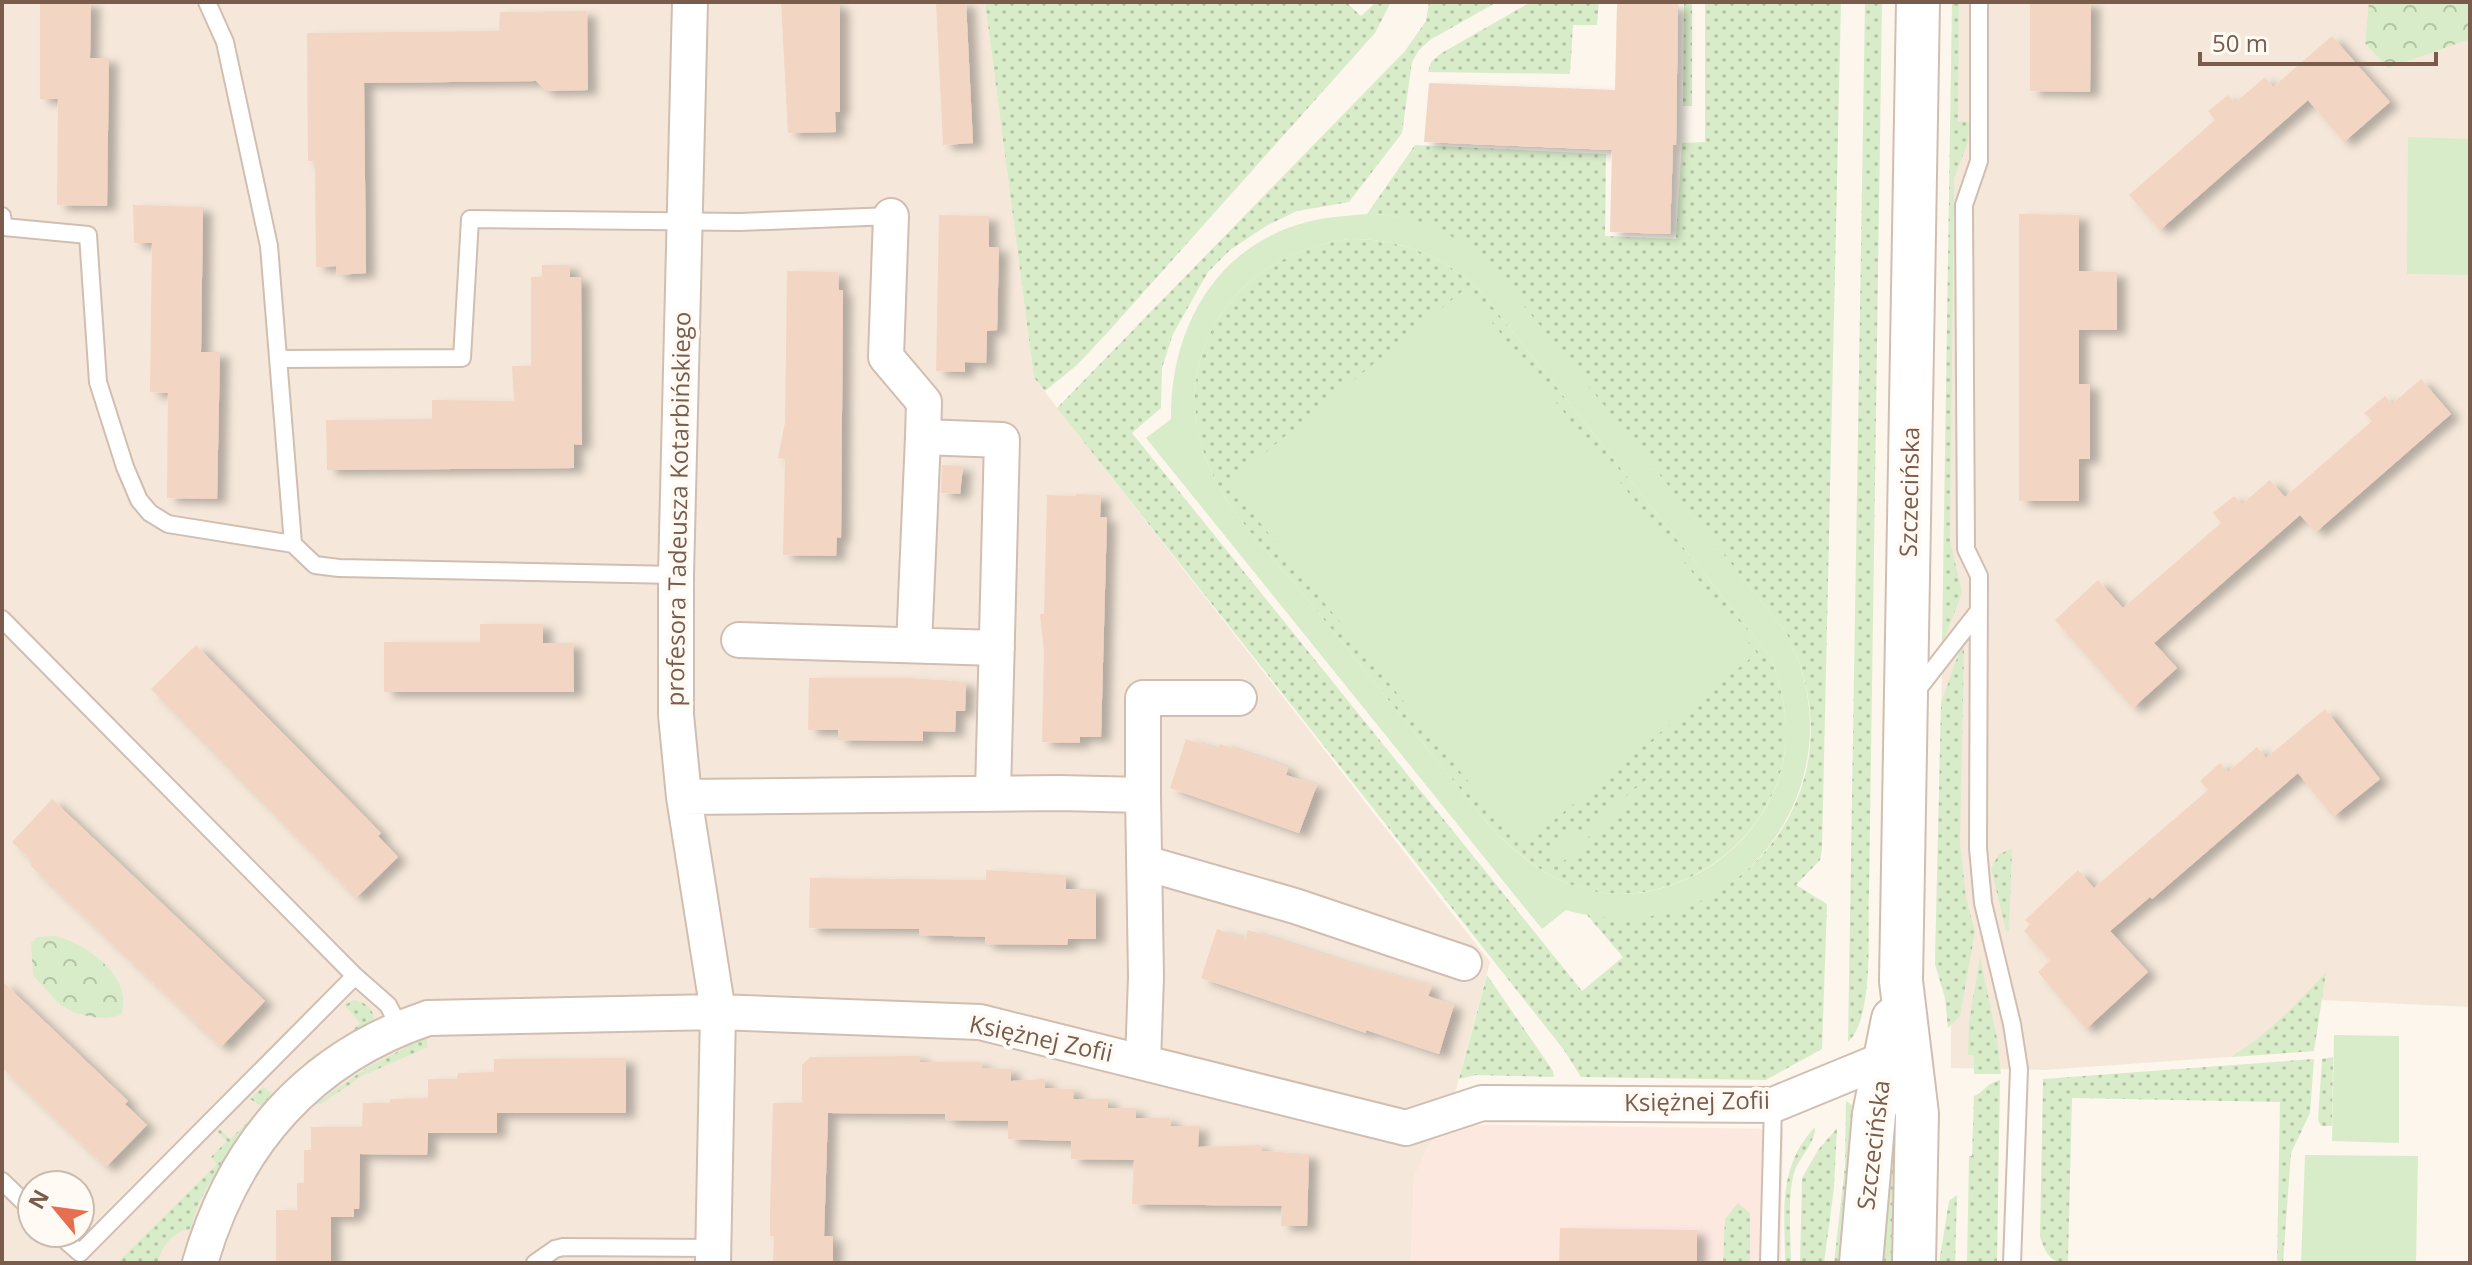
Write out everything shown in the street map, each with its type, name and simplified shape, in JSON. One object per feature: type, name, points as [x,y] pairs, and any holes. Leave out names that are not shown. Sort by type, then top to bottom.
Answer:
[{"type":"street","name":"profesora Tadeusza Kotarbińskiego","points":[[690,2],[676,575],[676,715],[684,797],[718,1012],[713,1256]]},
{"type":"street","name":"Szczecińska","points":[[1914,1263],[1917,1114],[1901,981],[1918,2]]},
{"type":"street","points":[[891,216],[886,357],[924,402],[914,645]]},
{"type":"street","points":[[923,437],[1002,440],[993,793]]},
{"type":"street","points":[[739,640],[997,648]]},
{"type":"street","points":[[1143,1062],[1146,977],[1143,698],[1239,698]]},
{"type":"street","points":[[684,797],[993,793],[1143,795]]},
{"type":"street","points":[[1145,863],[1295,906],[1464,963]]},
{"type":"street","name":"Szczecińska","points":[[1861,1263],[1874,1114],[1901,981]]},
{"type":"street","name":"Księżnej Zofii","points":[[200,1263],[206,1240],[230,1184],[249,1150],[274,1118],[313,1081],[349,1056],[400,1028],[428,1018],[718,1012],[980,1022],[1406,1128],[1482,1103],[1773,1105],[1885,1059]]},
{"type":"lane","points":[[207,2],[225,42],[269,246],[293,544]]},
{"type":"lane","points":[[1979,2],[1979,161],[1964,205],[1966,549],[1979,576],[1978,866],[1983,903],[2007,1000],[2019,1069],[2012,1263]]},
{"type":"lane","points":[[2,216],[4,227],[88,235],[98,382],[125,467],[139,500],[150,513],[179,527],[293,544],[315,565],[339,568],[676,575]]},
{"type":"lane","points":[[280,359],[462,358],[470,219],[740,222],[891,216]]},
{"type":"lane","points":[[1906,705],[1978,612]]},
{"type":"lane","points":[[2,619],[355,976],[388,1005],[400,1028]]},
{"type":"lane","points":[[96,1237],[355,976]]},
{"type":"lane","points":[[1769,1263],[1773,1105]]},
{"type":"lane","points":[[535,1263],[563,1247],[713,1256]]},
{"type":"shaded area","points":[[2,2],[985,2],[1034,378],[1490,962],[1444,1134],[1434,1138],[1414,1177],[1411,1263],[2,1263]]},
{"type":"shaded area","points":[[1958,2],[2470,2],[2470,1007],[2321,1000],[2314,1051],[2044,1070],[1951,1068],[1951,1008],[1935,964]]},
{"type":"shaded area","points":[[1447,1124],[1783,1129],[1781,1263],[1411,1263],[1414,1177],[1427,1147],[1434,1138],[1444,1134]]},
{"type":"green space","points":[[985,2],[1346,2],[1361,16],[1376,2],[1391,2],[1375,33],[1108,332],[1077,365],[1045,391],[1034,378]]},
{"type":"green space","points":[[1429,2],[1497,2],[1430,40],[1419,50],[1412,62],[1402,133],[1349,202],[1297,211],[1266,226],[1230,250],[1208,272],[1173,334],[1162,368],[1161,408],[1132,433],[1582,991],[1623,957],[1587,915],[1646,916],[1698,901],[1743,874],[1777,836],[1800,791],[1810,740],[1806,686],[1785,631],[1492,267],[1434,228],[1401,218],[1367,214],[1415,145],[1606,154],[1605,236],[1676,239],[1682,143],[1705,142],[1705,2],[1841,2],[1822,849],[1820,860],[1796,885],[1827,904],[1822,1049],[1766,1080],[1581,1077],[1564,1050],[1057,408],[1405,51],[1426,21]]},
{"type":"green space","points":[[1531,2],[1599,2],[1597,25],[1573,25],[1570,74],[1428,72],[1431,62],[1440,54]]},
{"type":"green space","points":[[1684,2],[1692,2],[1692,106],[1683,106]]},
{"type":"green space","points":[[1865,2],[1882,2],[1869,950],[1862,1013],[1857,1030],[1848,1042]]},
{"type":"green space","points":[[1952,2],[1959,2],[1958,121],[1969,122],[1968,142],[1954,179],[1950,540],[1962,593],[1942,645]]},
{"type":"green space","points":[[2369,2],[2470,2],[2470,39],[2388,68],[2365,43]]},
{"type":"green space","points":[[2408,137],[2470,139],[2470,275],[2407,274]]},
{"type":"green space","points":[[1367,214],[1402,217],[1434,228],[1465,245],[1492,266],[1785,631],[1806,688],[1809,745],[1796,798],[1770,845],[1731,883],[1683,908],[1627,918],[1566,910],[1542,929],[1146,438],[1171,419],[1178,356],[1188,326],[1220,274],[1243,253],[1269,236],[1308,222]],"holes":[[[1348,239],[1403,246],[1437,259],[1482,293],[1771,658],[1785,716],[1786,736],[1781,771],[1769,803],[1750,831],[1725,855],[1697,874],[1665,887],[1631,894],[1597,892],[1553,877],[1516,851],[1493,830],[1252,535],[1218,486],[1197,428],[1195,388],[1203,352],[1218,318],[1242,290],[1272,266],[1307,249]]]},
{"type":"green space","points":[[1348,239],[1386,242],[1421,252],[1453,269],[1482,293],[1771,658],[1785,717],[1786,736],[1781,770],[1769,802],[1750,831],[1725,855],[1697,874],[1665,887],[1631,893],[1597,892],[1554,877],[1516,851],[1493,830],[1252,535],[1218,486],[1197,428],[1195,388],[1203,352],[1218,318],[1242,290],[1272,266],[1307,249]]},
{"type":"green space","points":[[1465,289],[1757,653],[1521,847],[1228,483]]},
{"type":"green space","points":[[1961,647],[1964,649],[1960,843],[1966,898],[1975,932],[1960,1016],[1948,1028],[1945,998],[1935,964],[1941,703]]},
{"type":"green space","points":[[1657,771],[1662,777],[1556,867],[1546,854],[1577,829],[1581,832]]},
{"type":"green space","points":[[2012,849],[2009,930],[2006,931],[1991,868],[1999,854]]},
{"type":"green space","points":[[56,936],[94,955],[115,976],[123,1001],[121,1015],[107,1018],[75,1013],[59,1004],[33,975],[31,943],[38,937]]},
{"type":"green space","points":[[1980,957],[1997,1038],[2001,1074],[1974,1074],[1974,1055],[1968,1055],[1969,1022]]},
{"type":"green space","points":[[2326,972],[2314,1051],[2231,1057],[2281,1018]]},
{"type":"green space","points":[[1487,975],[1553,1071],[1554,1077],[1476,1075],[1459,1079]]},
{"type":"green space","points":[[354,1000],[371,1010],[374,1018],[372,1028],[266,1109],[250,1099],[263,1087],[274,1094],[315,1054],[322,1061],[360,1023],[344,1005]]},
{"type":"green space","points":[[2334,1035],[2399,1036],[2399,1143],[2332,1141]]},
{"type":"green space","points":[[426,1037],[428,1047],[362,1076],[321,1104],[315,1104],[368,1067]]},
{"type":"green space","points":[[2333,1057],[2332,1126],[2321,1126],[2318,1120],[2322,1059]]},
{"type":"green space","points":[[2314,1059],[2310,1113],[2291,1153],[2283,1263],[2277,1263],[2280,1102],[2072,1098],[2068,1261],[2086,1263],[2060,1262],[2047,1253],[2040,1237],[2043,1079]]},
{"type":"green space","points":[[1897,1072],[1895,1263],[1881,1263]]},
{"type":"green space","points":[[2000,1080],[1997,1263],[1967,1263],[1969,1156],[1972,1156],[1974,1096]]},
{"type":"green space","points":[[1846,1101],[1855,1107],[1842,1263],[1834,1263],[1845,1166]]},
{"type":"green space","points":[[251,1119],[254,1123],[208,1186],[191,1229],[169,1240],[158,1263],[117,1263],[217,1164],[211,1157],[227,1141],[217,1131],[219,1129],[230,1139]]},
{"type":"green space","points":[[1815,1127],[1813,1139],[1794,1173],[1790,1206],[1791,1263],[1785,1263],[1784,1208],[1789,1174],[1794,1158]]},
{"type":"green space","points":[[1837,1128],[1834,1188],[1824,1263],[1800,1263],[1802,1178],[1818,1150]]},
{"type":"green space","points":[[2305,1155],[2418,1156],[2416,1263],[2301,1263]]},
{"type":"green space","points":[[1957,1195],[1955,1263],[1939,1263],[1949,1201]]},
{"type":"green space","points":[[1738,1203],[1750,1213],[1750,1263],[1723,1263],[1725,1219]]},
{"type":"building","points":[[40,2],[91,2],[90,58],[109,58],[107,206],[57,205],[58,99],[40,99]]},
{"type":"building","points":[[781,2],[835,2],[835,5],[840,5],[840,112],[835,112],[836,132],[788,133]]},
{"type":"building","points":[[936,2],[966,2],[973,143],[943,145]]},
{"type":"building","points":[[2030,2],[2091,2],[2090,92],[2030,91]]},
{"type":"building","points":[[1617,3],[1678,4],[1676,145],[1673,145],[1670,234],[1610,232],[1612,150],[1424,142],[1429,83],[1615,90]]},
{"type":"building","points":[[587,11],[588,90],[546,91],[536,81],[364,83],[366,273],[337,275],[336,266],[316,267],[315,161],[308,161],[307,33],[499,31],[500,12]]},
{"type":"building","points":[[2332,36],[2390,102],[2344,142],[2308,100],[2160,230],[2129,195],[2215,120],[2208,111],[2228,95],[2235,103],[2265,77],[2273,87]]},
{"type":"building","points":[[133,205],[203,207],[201,352],[220,352],[217,499],[167,498],[168,393],[150,392],[152,243],[134,243]]},
{"type":"building","points":[[2019,214],[2079,215],[2079,271],[2117,272],[2117,330],[2079,330],[2079,384],[2090,384],[2090,459],[2079,459],[2079,501],[2019,501]]},
{"type":"building","points":[[939,215],[989,216],[989,247],[999,247],[997,330],[987,331],[986,363],[965,362],[965,372],[936,371]]},
{"type":"building","points":[[542,265],[570,265],[570,277],[581,277],[582,445],[574,444],[574,468],[327,470],[326,420],[432,419],[432,400],[514,401],[512,366],[531,366],[531,277],[542,277]]},
{"type":"building","points":[[787,271],[838,272],[839,290],[843,290],[841,538],[837,537],[836,556],[783,555],[785,459],[778,458],[785,422]]},
{"type":"building","points":[[2421,379],[2451,414],[2316,532],[2300,515],[2154,643],[2177,668],[2133,708],[2055,620],[2098,580],[2123,608],[2221,523],[2213,513],[2234,496],[2242,504],[2270,480],[2285,497],[2372,421],[2364,413],[2385,396],[2392,404]]},
{"type":"building","points":[[942,465],[963,466],[960,494],[941,493]]},
{"type":"building","points":[[1047,495],[1101,495],[1100,517],[1107,517],[1101,737],[1080,737],[1080,743],[1042,742],[1044,651],[1040,614],[1044,614]]},
{"type":"building","points":[[480,624],[543,624],[543,643],[573,643],[574,692],[384,692],[384,642],[480,642]]},
{"type":"building","points":[[196,645],[381,833],[378,836],[398,857],[356,898],[151,689]]},
{"type":"building","points":[[809,678],[909,678],[966,682],[965,711],[956,711],[955,732],[923,731],[923,741],[838,740],[838,730],[808,730]]},
{"type":"building","points":[[2325,709],[2380,779],[2333,817],[2298,773],[2152,899],[2150,897],[2110,931],[2148,972],[2086,1029],[2038,972],[2050,960],[2024,931],[2030,924],[2025,920],[2078,870],[2094,888],[2208,790],[2200,781],[2220,763],[2228,772],[2257,747],[2266,758]]},
{"type":"building","points":[[1186,739],[1218,749],[1220,744],[1262,758],[1288,768],[1286,775],[1317,785],[1299,833],[1170,788]]},
{"type":"building","points":[[52,799],[265,1001],[221,1047],[30,865],[33,862],[12,842]]},
{"type":"building","points":[[986,870],[1066,875],[1066,889],[1096,889],[1096,939],[1068,939],[1067,945],[985,944],[985,937],[919,935],[919,929],[809,928],[810,878],[986,880]]},
{"type":"building","points":[[1217,929],[1245,939],[1248,930],[1432,986],[1428,996],[1454,1005],[1439,1054],[1201,978]]},
{"type":"building","points":[[2,981],[128,1101],[125,1104],[147,1125],[106,1167],[2,1068]]},
{"type":"building","points":[[920,1056],[920,1062],[982,1062],[982,1068],[1011,1069],[1011,1081],[1045,1079],[1045,1088],[1074,1089],[1073,1099],[1108,1099],[1108,1108],[1136,1108],[1136,1118],[1170,1118],[1171,1126],[1199,1126],[1198,1147],[1261,1145],[1262,1151],[1309,1154],[1307,1226],[1281,1226],[1282,1206],[1132,1204],[1134,1160],[1071,1159],[1071,1141],[1008,1139],[1008,1121],[945,1120],[945,1114],[828,1113],[824,1236],[833,1236],[833,1263],[773,1263],[774,1236],[770,1236],[770,1212],[773,1103],[802,1103],[802,1065],[810,1057]]},
{"type":"building","points":[[626,1058],[626,1113],[497,1113],[497,1133],[428,1133],[427,1155],[360,1154],[359,1209],[354,1209],[354,1217],[331,1217],[331,1263],[278,1263],[276,1260],[276,1210],[297,1210],[297,1183],[304,1183],[304,1150],[311,1150],[311,1127],[362,1127],[363,1103],[428,1098],[428,1079],[457,1079],[458,1073],[494,1072],[494,1059]]},
{"type":"building","points":[[1560,1228],[1697,1230],[1697,1263],[1559,1263]]}]
